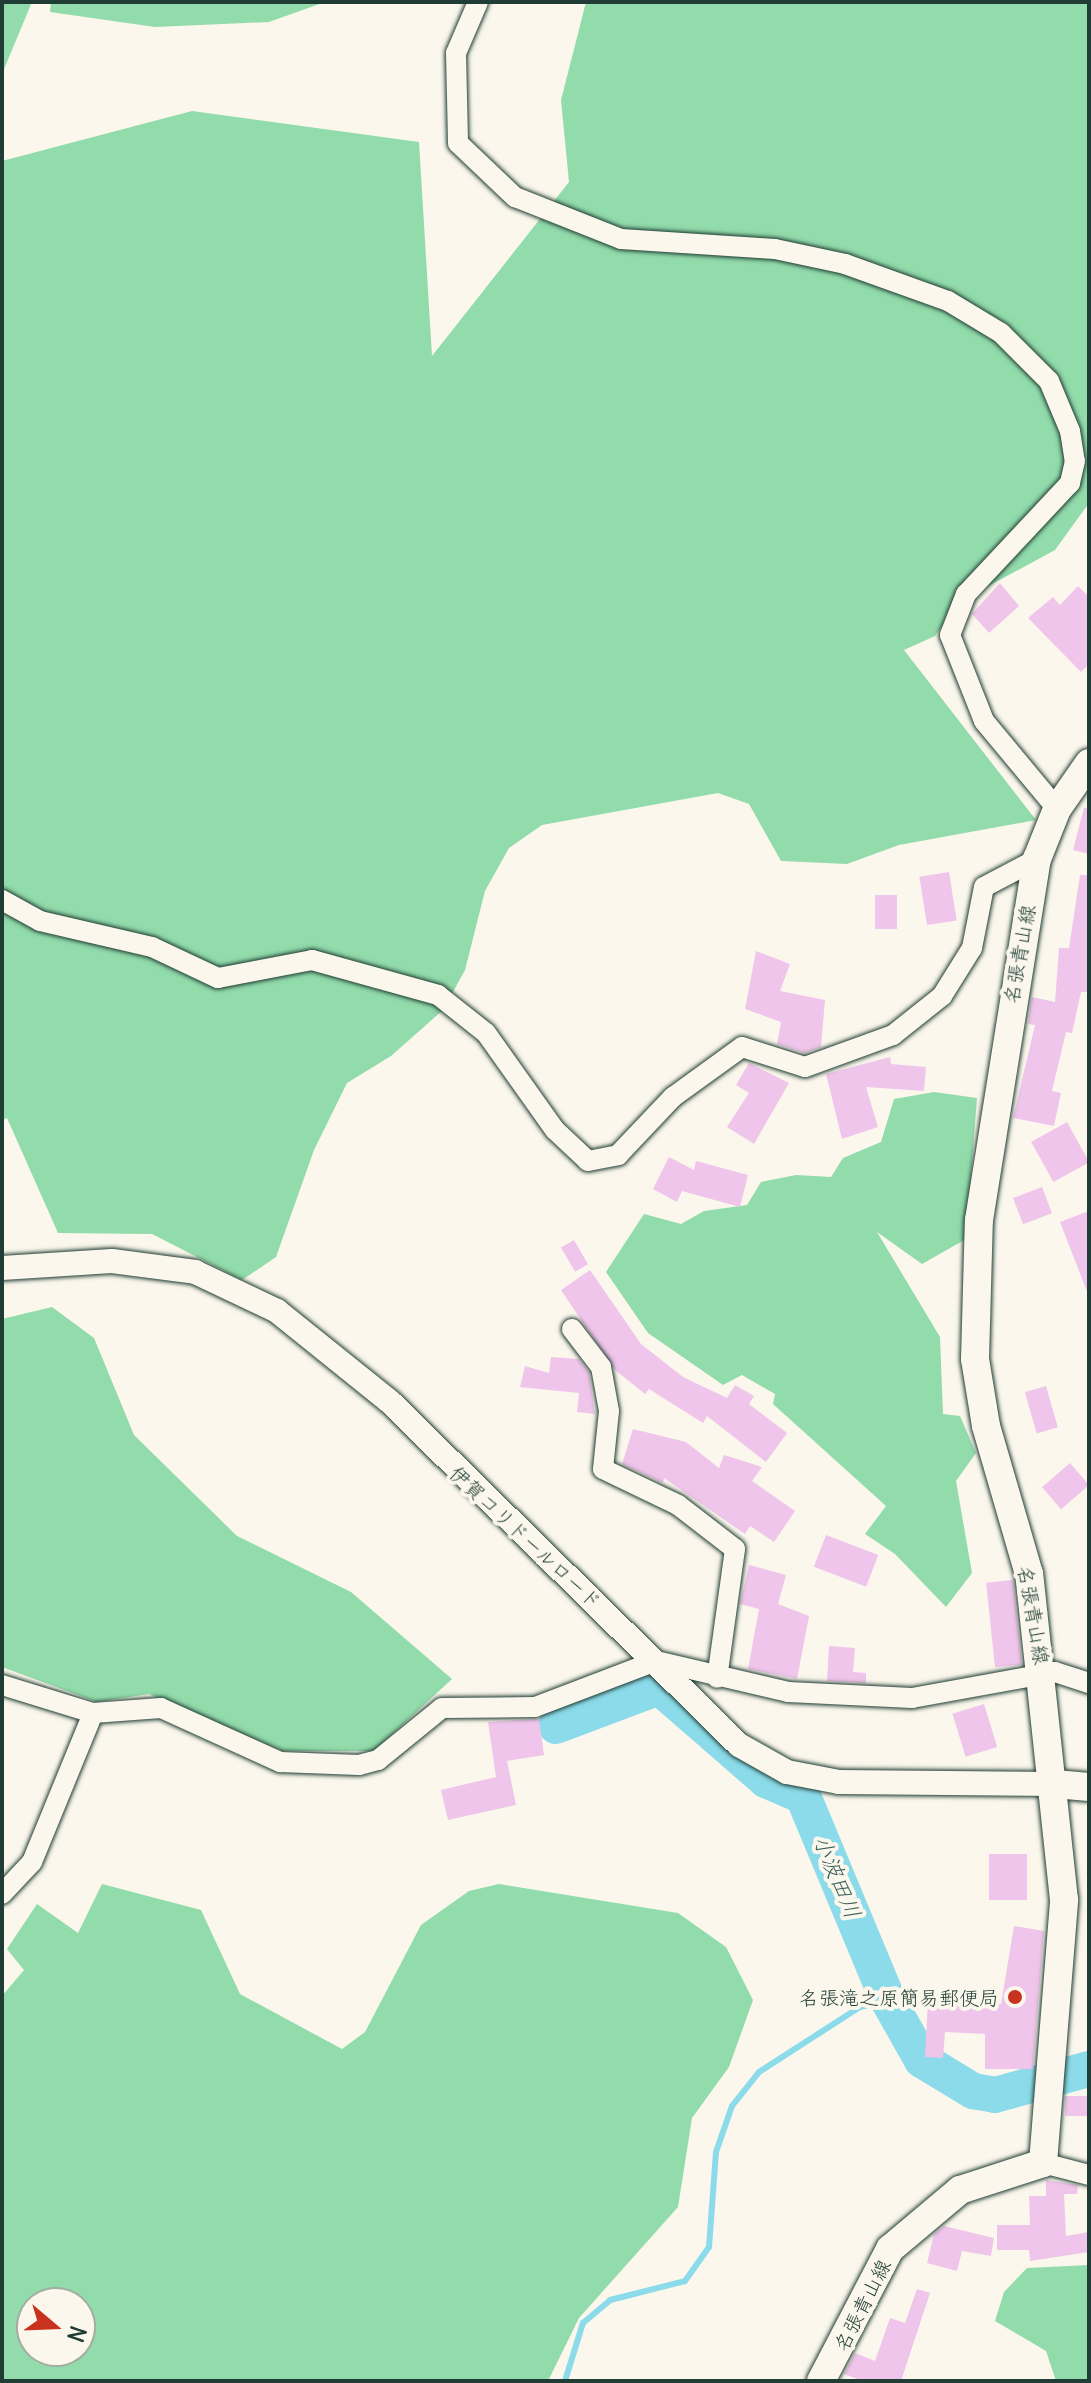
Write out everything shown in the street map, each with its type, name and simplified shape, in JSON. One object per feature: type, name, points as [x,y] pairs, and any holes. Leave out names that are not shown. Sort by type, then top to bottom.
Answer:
[{"type":"main road","name":"名張青山線","points":[[821,2381],[890,2249],[960,2190],[1043,2163],[1053,2093],[1064,1900],[1055,1784],[1045,1676],[1029,1574],[986,1426],[975,1359],[981,1205],[1037,859],[1057,809],[1087,770]]},
{"type":"main road","points":[[1055,1784],[1089,1787]]},
{"type":"street","points":[[478,2],[456,53],[458,143],[515,197],[621,239],[775,249],[845,264],[948,301],[1001,333],[1049,381],[1070,431],[1075,461],[1070,483],[966,594],[950,635],[991,733],[1057,809]]},
{"type":"street","points":[[2,900],[40,921],[152,947],[218,978],[312,960],[438,995],[486,1033],[555,1130],[588,1161],[618,1155],[673,1097],[742,1047],[805,1067],[893,1035],[942,996],[972,948],[984,887],[1037,859]]},
{"type":"street","name":"伊賀コリドールロード","points":[[2,1268],[112,1261],[195,1272],[277,1311],[390,1402],[486,1503],[656,1661],[739,1745],[787,1772],[839,1782],[1055,1784]]},
{"type":"street","points":[[572,1329],[601,1367],[609,1411],[603,1469],[678,1505],[735,1549],[717,1678]]},
{"type":"street","points":[[2,1685],[93,1713],[161,1708],[280,1762],[359,1765],[378,1760],[442,1708],[535,1707],[656,1661],[717,1678],[788,1692],[912,1698],[1000,1678],[1045,1676],[1055,1672],[1089,1683]]},
{"type":"street","points":[[2,1894],[32,1862],[93,1713]]},
{"type":"street","points":[[1043,2163],[1089,2175]]},
{"type":"green space","points":[[2,2],[32,2],[2,74]]},
{"type":"green space","points":[[51,2],[325,2],[269,22],[155,27],[50,12]]},
{"type":"green space","points":[[586,2],[1089,2],[1089,503],[1055,550],[959,602],[935,636],[904,650],[1036,820],[899,845],[847,864],[781,861],[749,804],[718,793],[542,825],[509,848],[485,891],[465,970],[443,1010],[391,1056],[347,1083],[314,1150],[276,1257],[242,1280],[152,1234],[58,1233],[7,1118],[2,1120],[2,161],[192,111],[419,142],[432,356],[569,182],[561,100]]},
{"type":"green space","points":[[934,1092],[977,1098],[966,1239],[922,1264],[877,1232],[940,1337],[943,1414],[960,1416],[976,1453],[956,1481],[972,1573],[946,1607],[895,1554],[865,1534],[886,1506],[773,1404],[775,1394],[742,1375],[723,1385],[648,1333],[606,1272],[644,1214],[681,1224],[704,1211],[747,1205],[761,1182],[796,1175],[831,1177],[843,1158],[881,1142],[894,1099]]},
{"type":"green space","points":[[52,1307],[94,1338],[134,1435],[237,1536],[351,1592],[452,1679],[374,1751],[283,1751],[149,1694],[97,1702],[2,1667],[2,1319]]},
{"type":"green space","points":[[102,1884],[201,1910],[240,1994],[342,2049],[365,2032],[421,1925],[469,1891],[499,1884],[678,1913],[726,1947],[753,2000],[729,2067],[692,2118],[678,2207],[579,2318],[548,2381],[2,2381],[2,1996],[24,1970],[7,1949],[37,1904],[78,1933]]},
{"type":"green space","points":[[1089,2265],[1089,2381],[1056,2381],[1046,2351],[995,2321],[1004,2292],[1027,2268]]},
{"type":"building","points":[[1000,583],[1019,606],[989,633],[972,614]]},
{"type":"building","points":[[1078,586],[1089,597],[1089,664],[1081,672],[1028,618],[1053,597],[1060,605]]},
{"type":"building","points":[[1084,808],[1089,808],[1089,854],[1073,850]]},
{"type":"building","points":[[949,872],[957,920],[927,925],[919,877]]},
{"type":"building","points":[[1080,875],[1089,875],[1089,992],[1081,992],[1072,1033],[1066,1032],[1052,1091],[1061,1093],[1054,1126],[1013,1118],[1035,1025],[1028,1024],[1032,997],[1055,1002],[1059,948],[1069,948]]},
{"type":"building","points":[[875,895],[897,895],[897,929],[875,929]]},
{"type":"building","points":[[756,951],[790,964],[780,991],[825,1000],[821,1047],[805,1053],[777,1044],[781,1022],[745,1009]]},
{"type":"building","points":[[890,1057],[891,1064],[926,1067],[924,1091],[866,1087],[878,1127],[842,1139],[826,1074]]},
{"type":"building","points":[[749,1063],[789,1083],[754,1144],[727,1127],[749,1093],[736,1085]]},
{"type":"building","points":[[1067,1122],[1089,1162],[1053,1182],[1031,1142]]},
{"type":"building","points":[[669,1157],[694,1170],[696,1161],[748,1175],[740,1207],[682,1191],[677,1202],[653,1189]]},
{"type":"building","points":[[1042,1187],[1052,1213],[1023,1224],[1013,1198]]},
{"type":"building","points":[[1089,1211],[1089,1294],[1088,1294],[1060,1222]]},
{"type":"building","points":[[574,1240],[588,1264],[575,1272],[561,1248]]},
{"type":"building","points":[[590,1270],[641,1344],[683,1377],[727,1398],[735,1385],[754,1396],[749,1404],[787,1433],[766,1462],[707,1416],[703,1423],[649,1389],[645,1394],[615,1370],[561,1290]]},
{"type":"building","points":[[551,1357],[579,1359],[589,1372],[595,1414],[577,1412],[579,1393],[520,1387],[525,1366],[549,1373]]},
{"type":"building","points":[[1046,1386],[1058,1427],[1037,1433],[1025,1392]]},
{"type":"building","points":[[633,1429],[686,1442],[719,1468],[724,1455],[762,1467],[752,1481],[795,1511],[774,1542],[750,1526],[745,1534],[664,1478],[663,1483],[622,1464]]},
{"type":"building","points":[[1070,1463],[1089,1485],[1061,1509],[1042,1487]]},
{"type":"building","points":[[826,1535],[878,1555],[866,1587],[814,1567]]},
{"type":"building","points":[[749,1565],[786,1575],[778,1604],[809,1616],[797,1679],[748,1669],[759,1609],[740,1604]]},
{"type":"building","points":[[1013,1580],[1022,1665],[995,1667],[986,1583]]},
{"type":"building","points":[[829,1646],[855,1648],[853,1672],[866,1673],[866,1683],[827,1681]]},
{"type":"building","points":[[984,1704],[997,1747],[966,1757],[952,1714]]},
{"type":"building","points":[[539,1719],[544,1755],[507,1761],[516,1805],[448,1820],[441,1790],[496,1777],[488,1722]]},
{"type":"building","points":[[989,1854],[1027,1854],[1027,1900],[989,1900]]},
{"type":"building","points":[[1014,1926],[1044,1931],[1033,2069],[985,2069],[985,2034],[945,2032],[943,2058],[925,2057],[928,2001],[1001,2004]]},
{"type":"building","points":[[1065,2096],[1089,2096],[1089,2116],[1065,2116]]},
{"type":"building","points":[[1046,2180],[1078,2185],[1077,2194],[1064,2194],[1066,2236],[1089,2232],[1089,2252],[1030,2261],[1029,2250],[997,2250],[997,2225],[1030,2225],[1029,2196],[1046,2196]]},
{"type":"building","points":[[944,2226],[994,2238],[991,2256],[962,2251],[957,2271],[927,2263],[934,2234]]},
{"type":"building","points":[[917,2289],[930,2293],[901,2381],[863,2381],[844,2374],[855,2353],[875,2361],[890,2318],[905,2323]]},
{"type":"waterway","name":"小波田川","points":[[556,1726],[659,1687],[766,1780],[803,1796],[888,2000],[922,2060],[973,2091],[995,2095],[1089,2069]]},
{"type":"waterway","points":[[565,2381],[583,2323],[610,2300],[685,2281],[709,2247],[716,2152],[732,2106],[759,2072],[860,2007],[888,2000]]},
{"type":"place","name":"名張滝之原簡易郵便局","points":[[1015,1997]]}]
